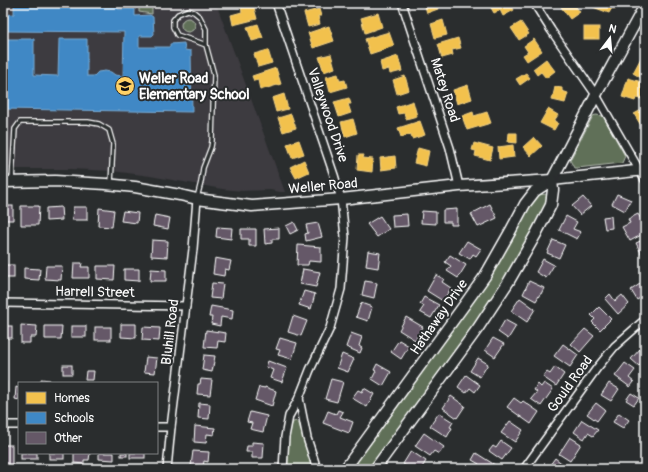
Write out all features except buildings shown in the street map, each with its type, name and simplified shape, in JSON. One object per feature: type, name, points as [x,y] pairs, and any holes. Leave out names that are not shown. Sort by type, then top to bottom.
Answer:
[{"type":"street","name":"Valleywood Drive","points":[[276,3],[334,175],[341,199],[346,237],[341,289],[330,328],[310,370],[299,398],[289,416],[285,437],[283,469]]},
{"type":"street","name":"Matey Road","points":[[402,3],[450,148],[459,186]]},
{"type":"street","points":[[534,3],[596,95],[642,170],[645,180]]},
{"type":"street","name":"Hathaway Drive","points":[[345,469],[439,342],[485,276],[525,204],[535,191],[552,180],[645,5]]},
{"type":"street","name":"Weller Road","points":[[8,182],[54,182],[111,185],[252,206],[341,199],[459,186],[552,180],[642,170]]},
{"type":"street","name":"Hathaway Drive","points":[[375,469],[478,328],[509,281],[551,205],[553,190],[552,180]]},
{"type":"street","name":"Bluhill Road","points":[[167,469],[193,249],[197,199]]},
{"type":"street","name":"Harrell Street","points":[[3,303],[186,306]]},
{"type":"street","name":"Gould Road","points":[[524,469],[597,368],[610,352],[645,320]]},
{"type":"street","points":[[299,398],[307,438],[317,469]]},
{"type":"street","points":[[3,425],[18,425]]},
{"type":"street","points":[[158,427],[171,427]]},
{"type":"lane","points":[[197,199],[201,182],[202,168],[212,141],[214,75],[206,45],[206,29],[200,17],[194,12],[188,10],[178,14],[173,20],[172,27],[177,35],[206,45]]},
{"type":"lane","points":[[8,182],[15,129],[20,122],[88,122],[99,124],[109,130],[113,144],[111,185]]},
{"type":"shaded area","name":"Weller Road Elementary School","points":[[3,3],[216,3],[285,192],[270,190],[242,191],[222,189],[150,176],[112,171],[70,169],[3,169]]},
{"type":"green space","points":[[139,3],[152,3],[152,14],[139,12]]},
{"type":"green space","points":[[188,18],[193,20],[195,25],[193,30],[188,32],[183,30],[181,25],[183,20]]},
{"type":"green space","points":[[593,116],[603,116],[625,156],[622,163],[574,168],[570,160]]},
{"type":"green space","points":[[547,194],[549,196],[546,204],[520,253],[489,304],[370,469],[352,469],[481,289],[537,195]]},
{"type":"green space","points":[[297,421],[312,469],[288,469],[289,433],[293,422]]},
{"type":"place","name":"Weller Road Elementary School","points":[[125,86]]}]
